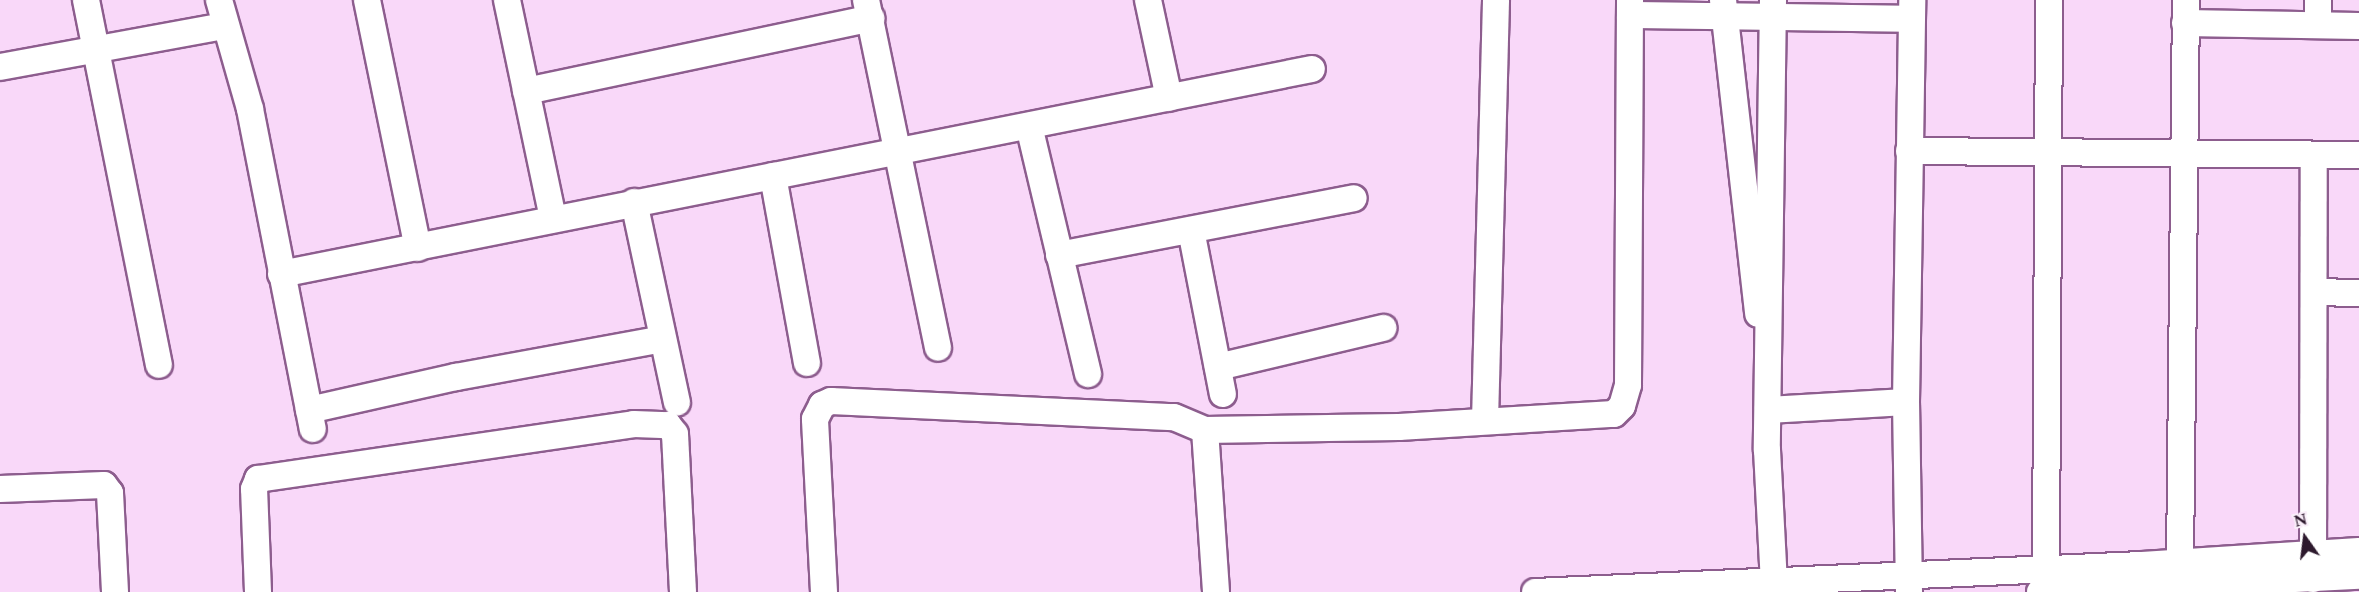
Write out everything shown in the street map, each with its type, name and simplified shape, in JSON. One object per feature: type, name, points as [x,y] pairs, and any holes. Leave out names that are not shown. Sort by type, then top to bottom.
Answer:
[{"type":"street","points":[[86,0],[159,364]]},
{"type":"street","points":[[219,0],[224,26],[250,109],[311,419],[456,377],[663,339]]},
{"type":"street","points":[[367,0],[418,248]]},
{"type":"street","points":[[507,0],[553,219]]},
{"type":"street","points":[[1148,0],[1169,98]]},
{"type":"street","points":[[1485,421],[1496,0]]},
{"type":"street","points":[[2043,580],[2049,0]]},
{"type":"street","points":[[1724,7],[1750,273],[1768,374]]},
{"type":"street","points":[[824,592],[815,419],[822,405],[831,401],[1174,417],[1205,430],[1485,421],[1614,414],[1622,406],[1628,385],[1630,8],[1724,7],[1912,10],[1906,402],[1909,583]]},
{"type":"street","points":[[1774,8],[1767,503],[1774,582]]},
{"type":"street","points":[[526,91],[868,9],[938,348]]},
{"type":"street","points":[[2177,580],[2185,12],[2318,12],[2359,26]]},
{"type":"street","points":[[0,67],[96,47],[224,26]]},
{"type":"street","points":[[281,274],[1312,69]]},
{"type":"street","points":[[1029,126],[1088,374]]},
{"type":"street","points":[[1909,151],[2359,155]]},
{"type":"street","points":[[2313,566],[2314,154]]},
{"type":"street","points":[[773,176],[807,363]]},
{"type":"street","points":[[1059,255],[1354,198]]},
{"type":"street","points":[[634,202],[677,402]]},
{"type":"street","points":[[1191,230],[1223,394]]},
{"type":"street","points":[[2314,292],[2359,293]]},
{"type":"street","points":[[1218,367],[1383,328]]},
{"type":"street","points":[[1768,410],[1906,402]]},
{"type":"street","points":[[258,592],[254,489],[258,479],[634,424],[668,425],[675,435],[683,592]]},
{"type":"street","points":[[1205,430],[1216,592]]},
{"type":"street","points":[[0,489],[104,484],[110,493],[115,592]]},
{"type":"street","points":[[1535,592],[1774,582],[2177,580],[2313,566],[2359,551]]},
{"type":"street","points":[[2313,566],[2359,576]]}]
